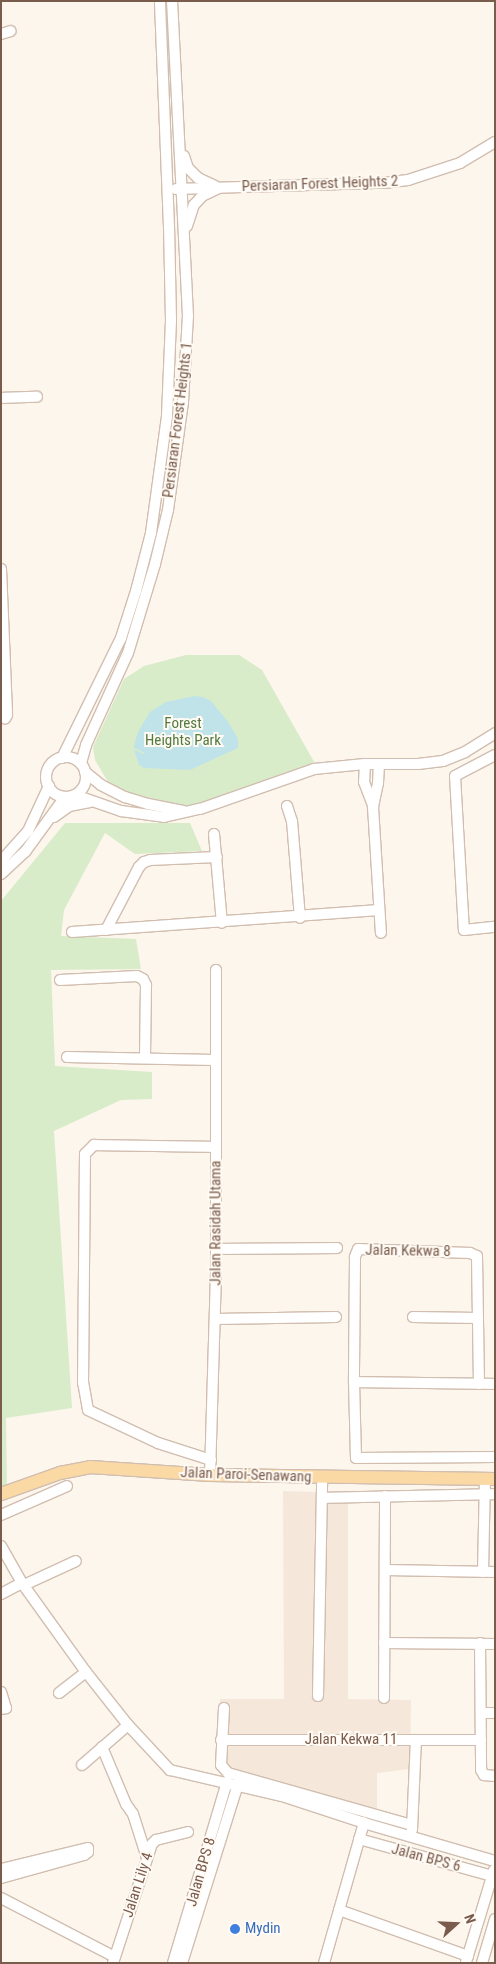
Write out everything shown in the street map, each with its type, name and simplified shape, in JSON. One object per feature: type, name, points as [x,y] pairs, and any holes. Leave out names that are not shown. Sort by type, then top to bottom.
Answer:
[{"type":"main road","name":"Jalan Paroi-Senawang","points":[[1,1494],[60,1473],[90,1467],[210,1475],[322,1478],[490,1478]]},
{"type":"street","name":"Persiaran Forest Heights 1","points":[[62,758],[121,638],[136,591],[150,533],[167,416],[170,370],[167,189],[160,1]]},
{"type":"street","name":"Persiaran Forest Heights 1","points":[[83,768],[86,745],[131,644],[164,529],[183,402],[188,355],[185,237],[172,1]]},
{"type":"street","name":"Persiaran Forest Heights 2","points":[[167,189],[384,183],[408,180],[460,163],[495,142]]},
{"type":"street","points":[[180,143],[188,168],[198,178],[220,188]]},
{"type":"street","points":[[185,237],[188,218],[194,205],[202,196],[220,188]]},
{"type":"street","points":[[1,398],[37,397]]},
{"type":"street","points":[[1,569],[3,682],[7,716],[5,718]]},
{"type":"street","points":[[48,786],[55,794],[94,802],[121,811],[164,817],[200,809],[314,769],[365,764],[418,764],[443,761],[466,752],[495,733]]},
{"type":"street","points":[[495,755],[455,776],[464,930],[495,927]]},
{"type":"street","points":[[1,862],[28,831],[48,786],[48,770],[53,762],[62,758],[72,758],[100,785],[125,797],[187,812]]},
{"type":"street","points":[[365,764],[364,782],[373,807]]},
{"type":"street","points":[[379,764],[378,783],[373,807],[381,933]]},
{"type":"street","points":[[1,874],[25,852],[43,826],[70,796],[83,788],[83,768]]},
{"type":"street","points":[[43,826],[69,806],[94,802]]},
{"type":"street","points":[[287,806],[292,821],[300,918]]},
{"type":"street","points":[[214,834],[222,923]]},
{"type":"street","points":[[106,930],[139,867],[144,862],[150,860],[217,858]]},
{"type":"street","points":[[72,932],[300,918],[379,910]]},
{"type":"street","name":"Jalan Rasidah Utama","points":[[210,1475],[216,1248],[216,970]]},
{"type":"street","points":[[60,980],[137,976],[143,979],[146,986],[145,1057]]},
{"type":"street","points":[[67,1057],[145,1057],[215,1060]]},
{"type":"street","points":[[211,1460],[158,1443],[92,1414],[88,1410],[83,1384],[85,1154],[94,1145],[216,1147]]},
{"type":"street","points":[[216,1248],[337,1248]]},
{"type":"street","name":"Jalan Kekwa 8","points":[[479,1384],[477,1256],[470,1253],[358,1250],[355,1256],[354,1382],[356,1458],[495,1457]]},
{"type":"street","points":[[215,1319],[336,1317]]},
{"type":"street","points":[[413,1317],[478,1318]]},
{"type":"street","points":[[354,1382],[495,1384]]},
{"type":"street","points":[[318,1696],[322,1478]]},
{"type":"street","points":[[483,1572],[490,1478]]},
{"type":"street","points":[[1,1516],[66,1486]]},
{"type":"street","points":[[322,1498],[490,1494]]},
{"type":"street","points":[[384,1698],[386,1496]]},
{"type":"street","points":[[1,1546],[23,1584],[86,1672],[128,1725],[170,1770],[282,1796],[364,1823],[412,1831]]},
{"type":"street","points":[[1,1594],[76,1561]]},
{"type":"street","points":[[385,1570],[495,1572]]},
{"type":"street","points":[[384,1643],[495,1644]]},
{"type":"street","points":[[480,1644],[481,1770],[484,1775],[495,1776]]},
{"type":"street","points":[[59,1693],[86,1672]]},
{"type":"street","points":[[1,1692],[6,1708],[1,1709]]},
{"type":"street","points":[[224,1708],[221,1765],[228,1773],[412,1831],[495,1861]]},
{"type":"street","points":[[481,1713],[495,1713]]},
{"type":"street","points":[[82,1764],[128,1725]]},
{"type":"street","name":"Jalan Kekwa 11","points":[[221,1740],[480,1740]]},
{"type":"street","points":[[412,1831],[416,1740]]},
{"type":"street","points":[[102,1747],[126,1804],[133,1814],[147,1858]]},
{"type":"street","points":[[182,1963],[232,1783]]},
{"type":"street","name":"Jalan BPS 8","points":[[173,1963],[232,1783]]},
{"type":"street","points":[[324,1963],[364,1823]]},
{"type":"street","name":"Jalan Lily 4","points":[[114,1960],[147,1858],[156,1840],[188,1832]]},
{"type":"street","name":"Jalan BPS 6","points":[[359,1839],[493,1871]]},
{"type":"street","points":[[1,1870],[88,1848],[88,1852],[1,1878]]},
{"type":"street","points":[[339,1910],[467,1959],[493,1871]]},
{"type":"street","points":[[1,1898],[114,1960]]},
{"type":"street","points":[[482,1963],[495,1920]]},
{"type":"shaded area","points":[[283,1491],[348,1493],[348,1699],[411,1700],[410,1769],[377,1773],[377,1811],[217,1765],[220,1699],[284,1699]]},
{"type":"green space","name":"Forest Heights Park","points":[[186,655],[239,655],[262,670],[317,767],[186,807],[149,800],[130,794],[108,782],[95,760],[93,747],[124,679],[144,666]]},
{"type":"green space","points":[[65,823],[190,823],[202,851],[135,854],[105,833],[64,910],[61,936],[136,939],[141,969],[51,970],[55,1066],[152,1072],[152,1099],[121,1100],[54,1131],[72,1408],[6,1418],[7,1487],[1,1488],[1,901]]},
{"type":"water","points":[[194,696],[203,697],[211,701],[229,723],[238,739],[238,748],[190,770],[144,768],[139,765],[134,750],[145,753],[134,748],[135,742],[138,732],[150,712],[166,702]]},
{"type":"place","name":"Mydin","points":[[235,1929]]}]
